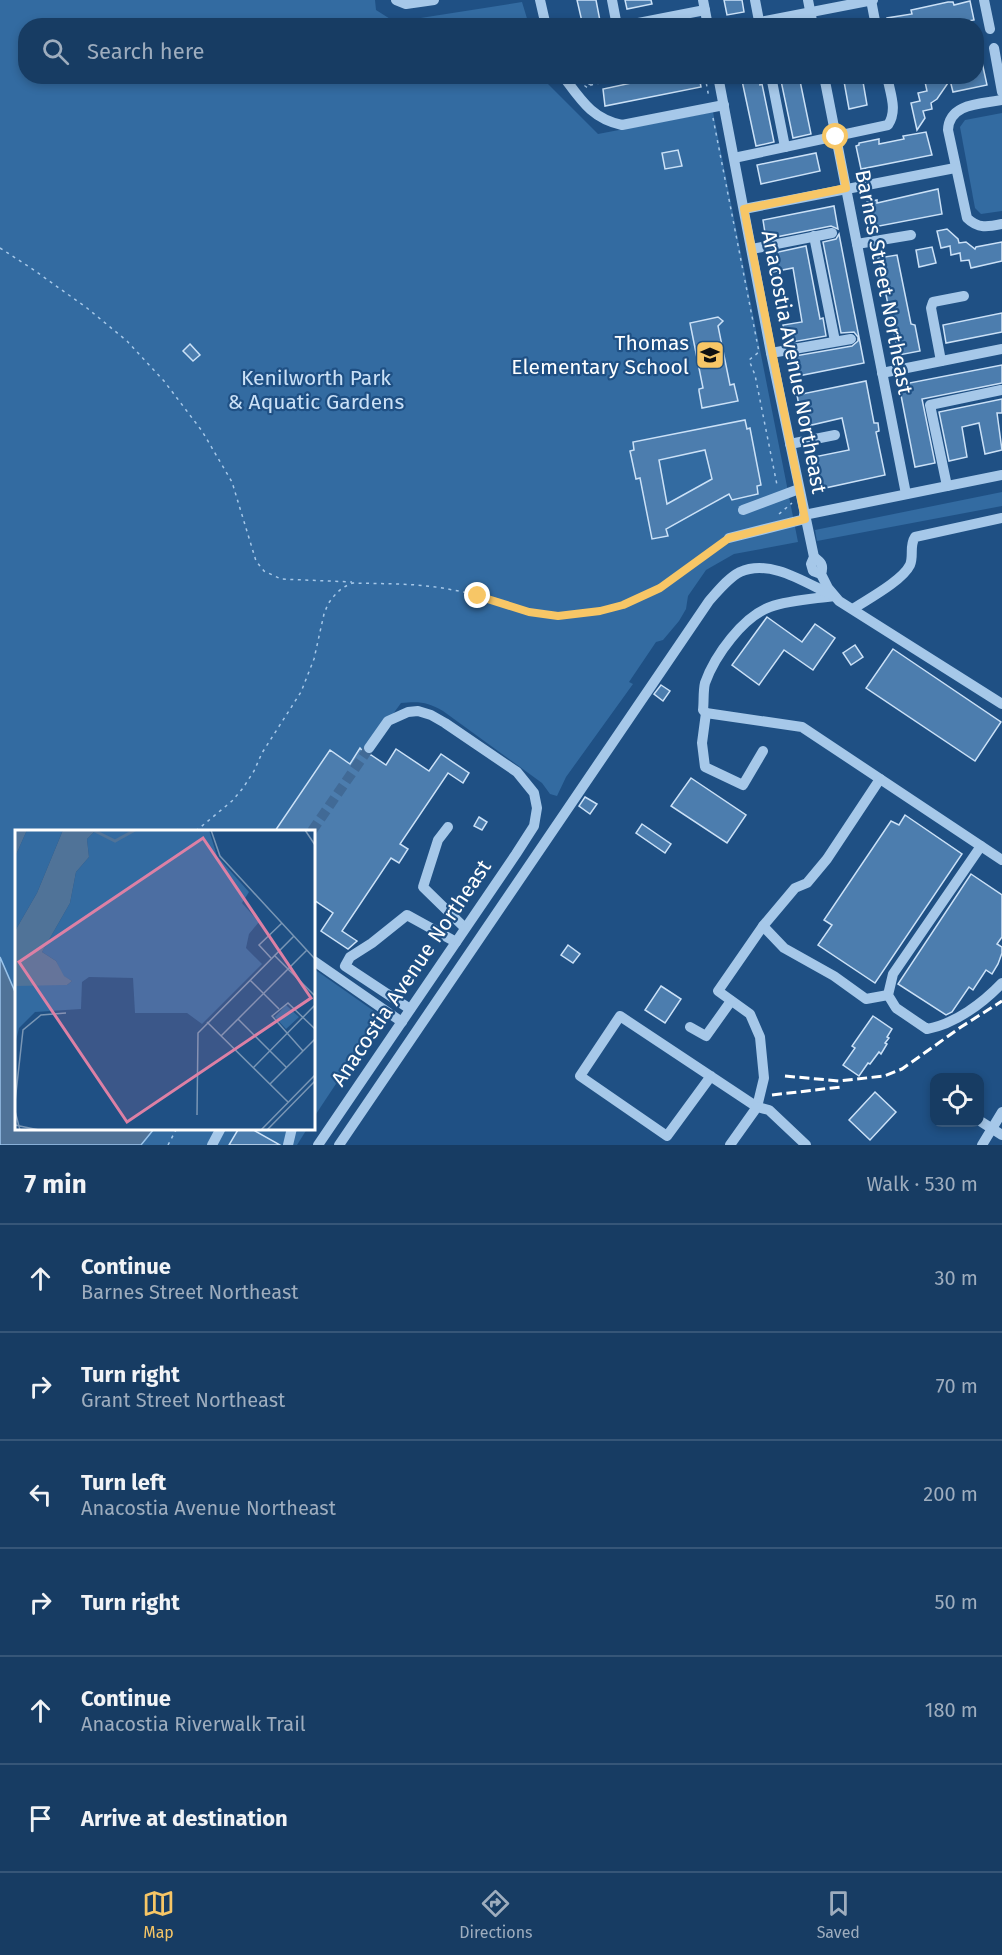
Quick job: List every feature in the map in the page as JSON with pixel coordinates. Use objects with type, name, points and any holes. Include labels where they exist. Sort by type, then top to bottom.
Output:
[{"type":"street","points":[[396,0],[406,4],[435,0]]},
{"type":"street","points":[[540,0],[544,18]]},
{"type":"street","points":[[612,0],[615,18]]},
{"type":"street","points":[[755,0],[759,18]]},
{"type":"street","points":[[808,0],[811,18]]},
{"type":"street","points":[[785,18],[872,0],[875,18]]},
{"type":"street","points":[[984,0],[990,29]]},
{"type":"street","points":[[654,18],[704,5]]},
{"type":"street","points":[[994,48],[1002,92]]},
{"type":"street","points":[[570,84],[595,115],[607,122],[622,126],[724,105]]},
{"type":"street","name":"Anacostia Avenue Northeast","points":[[720,84],[805,517],[814,557],[821,562],[823,568],[820,574],[834,596]]},
{"type":"street","points":[[773,84],[785,147]]},
{"type":"street","name":"Barnes Street Northeast","points":[[826,84],[906,494]]},
{"type":"street","points":[[734,158],[888,124],[893,117],[888,84]]},
{"type":"street","points":[[1002,100],[963,107],[953,114],[948,124],[967,218],[982,227],[1002,224]]},
{"type":"street","points":[[744,209],[956,168]]},
{"type":"street","points":[[752,249],[832,233]]},
{"type":"street","points":[[857,244],[911,235]]},
{"type":"street","points":[[814,236],[835,341]]},
{"type":"street","points":[[941,361],[931,308],[933,302],[964,296]]},
{"type":"street","points":[[771,353],[851,339]]},
{"type":"street","points":[[882,373],[1002,349]]},
{"type":"street","points":[[947,486],[930,405],[1002,391]]},
{"type":"street","points":[[790,444],[835,435]]},
{"type":"street","points":[[729,538],[805,517],[1002,475]]},
{"type":"street","points":[[743,510],[799,489]]},
{"type":"street","points":[[853,609],[897,579],[909,567],[912,541],[915,537],[1002,518]]},
{"type":"street","points":[[339,1145],[709,601],[725,583],[741,572],[760,567],[776,570],[834,596],[1002,704]]},
{"type":"street","points":[[764,751],[743,785],[705,767],[702,743],[706,713],[703,710],[705,684],[722,652],[746,621],[770,608],[795,601],[834,596]]},
{"type":"street","name":"Anacostia Avenue Northeast","points":[[318,1145],[516,854],[534,826],[537,808],[534,793],[517,772],[431,714],[418,711],[408,712],[388,721],[369,748]]},
{"type":"street","points":[[706,713],[802,727],[1002,860]]},
{"type":"street","points":[[730,1145],[757,1107],[764,1078],[760,1037],[750,1014],[718,991],[763,926],[795,888],[807,883],[827,859],[880,779]]},
{"type":"street","points":[[448,827],[438,840],[423,887],[465,928]]},
{"type":"street","points":[[981,846],[893,974],[888,994],[896,1008],[927,1029],[942,1026],[953,1020],[991,994],[1002,983]]},
{"type":"street","points":[[410,1010],[345,966],[350,957],[372,943],[406,915],[456,942]]},
{"type":"street","points":[[763,926],[784,948],[834,976],[866,999],[888,994]]},
{"type":"street","points":[[315,962],[402,1022]]},
{"type":"street","points":[[690,1027],[706,1036],[731,1001]]},
{"type":"street","points":[[711,1076],[667,1136],[580,1076],[620,1016],[711,1076],[757,1107],[769,1110],[806,1145]]},
{"type":"street","points":[[982,1145],[1002,1112]]},
{"type":"street","points":[[984,1123],[1002,1135]]},
{"type":"street","points":[[212,1145],[220,1130]]},
{"type":"street","points":[[288,1145],[292,1130]]},
{"type":"path","points":[[591,85],[596,84]]},
{"type":"path","points":[[706,84],[710,104]]},
{"type":"path","points":[[712,111],[759,352],[749,360],[755,375],[778,490]]},
{"type":"path","points":[[0,248],[87,308],[127,341],[164,381],[202,431],[232,482],[256,561],[264,571],[281,579],[426,585],[456,590],[529,612],[558,616],[580,614],[623,605],[660,588],[729,538]]},
{"type":"path","points":[[775,517],[793,503]]},
{"type":"path","points":[[197,830],[232,801],[249,779],[308,677],[328,604],[341,588],[353,583]]},
{"type":"path","points":[[168,1145],[176,1130]]},
{"type":"green space","name":"Kenilworth Park & Aquatic Gardens","points":[[0,0],[375,0],[376,10],[389,18],[18,18],[18,84],[548,84],[598,134],[713,112],[798,542],[734,554],[706,570],[688,596],[686,609],[679,621],[663,640],[656,642],[629,682],[633,684],[566,777],[557,796],[550,794],[542,783],[443,711],[418,702],[401,703],[309,830],[15,830],[15,992],[0,957]]},
{"type":"green space","name":"Kenilworth Park & Aquatic Gardens","points":[[522,2],[527,18],[420,18]]},
{"type":"green space","points":[[1002,113],[1002,211],[981,214],[975,208],[960,127],[965,120]]},
{"type":"green space","points":[[1002,492],[1002,506],[817,541],[815,530]]},
{"type":"green space","points":[[315,970],[381,1016],[315,1115]]},
{"type":"green space","points":[[153,1130],[306,1130],[297,1145],[141,1145]]},
{"type":"shaded area","points":[[0,957],[15,992],[15,1130],[153,1130],[141,1145],[0,1145]]},
{"type":"building","points":[[577,0],[596,0],[599,18],[581,18]]},
{"type":"building","points":[[625,0],[651,0],[652,4],[627,9]]},
{"type":"building","points":[[724,0],[742,0],[744,12],[727,15]]},
{"type":"building","points":[[970,1],[974,18],[887,18],[912,14],[911,10],[948,2],[953,2],[954,5]]},
{"type":"building","points":[[984,71],[987,85],[953,92],[951,84],[984,84]]},
{"type":"building","points":[[626,84],[700,84],[701,87],[605,106],[603,89]]},
{"type":"building","points":[[743,84],[762,84],[774,142],[756,146]]},
{"type":"building","points":[[782,84],[801,84],[811,134],[793,138]]},
{"type":"building","points":[[844,84],[863,84],[867,105],[849,109]]},
{"type":"building","points":[[925,84],[947,84],[937,99],[931,103],[932,109],[923,111],[925,118],[917,130],[911,103],[920,101],[918,93],[927,91]]},
{"type":"building","points":[[926,132],[932,155],[861,169],[856,146],[859,143],[879,139],[879,144],[904,139],[903,136]]},
{"type":"building","points":[[678,150],[682,166],[665,169],[662,153]]},
{"type":"building","points":[[816,153],[820,171],[761,184],[757,165]]},
{"type":"building","points":[[938,189],[942,214],[874,227],[872,225],[867,202],[877,200],[877,203]]},
{"type":"building","points":[[834,206],[838,229],[831,226],[766,239],[763,220]]},
{"type":"building","points":[[947,229],[958,239],[959,243],[966,242],[975,249],[1002,242],[1002,261],[971,268],[969,260],[961,261],[960,253],[951,255],[950,246],[941,248],[937,231]]},
{"type":"building","points":[[839,234],[864,363],[793,377],[789,357],[852,346],[858,341],[854,332],[841,333],[823,242],[836,239]]},
{"type":"building","points":[[806,246],[820,319],[823,318],[826,336],[787,343],[783,325],[802,322],[793,268],[772,272],[769,254]]},
{"type":"building","points":[[932,247],[936,263],[919,267],[916,250]]},
{"type":"building","points":[[897,255],[911,324],[915,325],[920,351],[899,355],[878,258]]},
{"type":"building","points":[[1002,313],[1002,332],[946,343],[943,325]]},
{"type":"building","name":"Thomas Elementary School","points":[[718,317],[723,321],[718,326],[730,385],[734,384],[738,401],[702,408],[699,389],[703,388],[690,323]]},
{"type":"building","points":[[190,344],[200,355],[193,361],[183,351]]},
{"type":"building","points":[[1002,365],[1002,383],[922,399],[935,463],[915,467],[899,385]]},
{"type":"building","points":[[866,381],[874,423],[878,423],[879,431],[876,432],[885,475],[816,490],[809,458],[849,450],[842,418],[803,427],[797,395]]},
{"type":"building","points":[[1002,399],[1002,413],[997,413],[1002,450],[985,454],[979,423],[962,427],[967,457],[949,461],[939,412]]},
{"type":"building","points":[[745,420],[747,429],[750,428],[761,485],[757,486],[758,494],[732,500],[729,494],[666,529],[668,536],[652,539],[640,478],[636,479],[630,451],[634,450],[633,442]],"holes":[[[705,450],[712,479],[667,504],[659,460]]]},
{"type":"building","points":[[767,617],[802,642],[815,624],[835,638],[813,670],[784,650],[759,685],[732,665]]},
{"type":"building","points":[[855,645],[863,657],[851,665],[843,653]]},
{"type":"building","points":[[893,649],[1001,722],[975,761],[866,688]]},
{"type":"building","points":[[661,685],[670,691],[663,701],[654,694]]},
{"type":"building","points":[[360,748],[365,754],[371,755],[386,765],[396,749],[429,771],[441,754],[469,773],[463,783],[448,773],[400,844],[408,849],[399,863],[391,858],[342,931],[357,941],[348,949],[321,931],[333,913],[315,901],[315,830],[276,830],[330,750],[350,764]]},
{"type":"building","points":[[691,778],[746,815],[727,843],[671,806]]},
{"type":"building","points":[[585,797],[597,804],[590,814],[579,806]]},
{"type":"building","points":[[905,815],[962,854],[875,983],[818,945],[832,925],[824,920],[891,821],[899,825]]},
{"type":"building","points":[[479,817],[487,822],[482,830],[474,826]]},
{"type":"building","points":[[642,824],[671,844],[665,853],[636,833]]},
{"type":"building","points":[[971,874],[1002,895],[1002,937],[997,944],[1002,947],[1002,953],[992,974],[986,970],[973,990],[969,987],[952,1012],[946,1015],[898,984]]},
{"type":"building","points":[[568,945],[580,954],[573,963],[561,955]]},
{"type":"building","points":[[661,986],[681,999],[665,1023],[645,1010]]},
{"type":"building","points":[[873,1016],[892,1029],[881,1054],[879,1052],[870,1064],[868,1063],[859,1076],[843,1065],[855,1048],[852,1046]]},
{"type":"building","points":[[875,1092],[896,1112],[870,1140],[849,1120]]},
{"type":"building","points":[[238,1130],[254,1130],[280,1145],[229,1145]]},
{"type":"tunnel","points":[[313,830],[369,748]]},
{"type":"railway","points":[[785,1076],[839,1081],[884,1076],[902,1069],[1002,1001]]},
{"type":"railway","points":[[772,1095],[841,1087]]},
{"type":"place","name":"Thomas Elementary School","points":[[710,355]]},
{"type":"route","points":[[478,596],[529,612],[558,616],[600,611],[623,605],[660,588],[729,538],[805,519],[744,209],[846,188],[836,137]]}]
